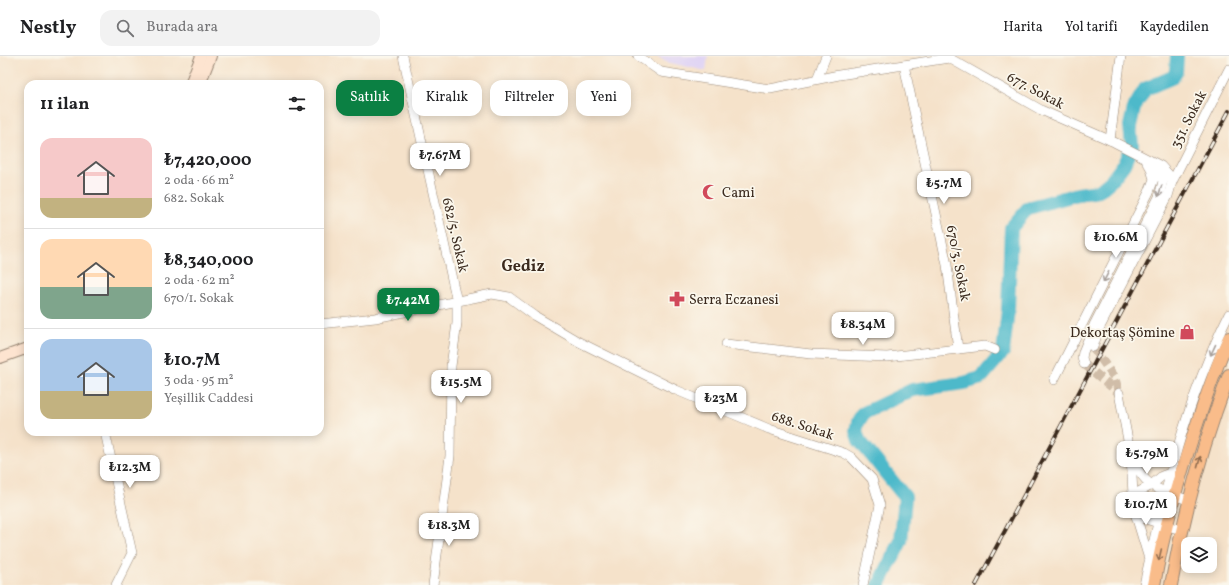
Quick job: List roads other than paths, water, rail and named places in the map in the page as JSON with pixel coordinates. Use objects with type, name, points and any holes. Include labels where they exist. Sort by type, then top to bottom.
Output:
[{"type":"highway","points":[[1154,585],[1162,525],[1170,493],[1221,355],[1229,338]]},
{"type":"highway","points":[[1171,585],[1188,500],[1213,416],[1229,375]]},
{"type":"main road","points":[[192,80],[201,56]]},
{"type":"main road","points":[[202,80],[211,56]]},
{"type":"main road","points":[[0,358],[24,349]]},
{"type":"street","name":"682/5. Sokak","points":[[403,56],[457,302],[457,323],[451,366],[450,456],[433,585]]},
{"type":"street","name":"677. Sokak","points":[[638,56],[661,72],[770,89],[817,79],[949,57],[1041,110],[1110,140],[1133,152]]},
{"type":"street","points":[[817,79],[826,56]]},
{"type":"street","points":[[1110,140],[1120,56]]},
{"type":"street","name":"670/3. Sokak","points":[[904,65],[947,265],[958,349]]},
{"type":"street","name":"351. Sokak","points":[[1093,347],[1099,329],[1168,196],[1172,182],[1229,69]]},
{"type":"street","points":[[1133,152],[1161,166],[1169,175],[1172,182]]},
{"type":"street","points":[[1084,364],[1082,352],[1158,197],[1163,181],[1159,173],[1133,152]]},
{"type":"street","points":[[1054,380],[1154,179],[1150,166]]},
{"type":"street","name":"688. Sokak","points":[[457,302],[492,294],[509,297],[535,316],[579,342],[676,390],[768,429],[851,457],[872,479],[880,504],[863,585]]},
{"type":"street","points":[[324,324],[375,318],[457,302]]},
{"type":"street","points":[[1170,493],[1170,473],[1199,383],[1229,314]]},
{"type":"street","points":[[726,344],[811,354],[887,357],[985,346],[995,350]]},
{"type":"street","points":[[1119,393],[1131,456],[1133,495],[1131,504],[1150,560]]},
{"type":"street","points":[[106,436],[132,552],[116,585]]},
{"type":"street","points":[[1131,456],[1139,473],[1150,486],[1188,500]]},
{"type":"street","points":[[1133,495],[1150,486],[1162,476],[1170,473]]},
{"type":"street","points":[[1136,516],[1181,530]]},
{"type":"street","points":[[1144,585],[1150,560],[1162,525]]},
{"type":"waterway","points":[[879,585],[901,541],[905,497],[859,440],[856,431],[858,422],[864,413],[912,390],[964,383],[981,378],[1003,352],[1008,310],[1011,228],[1028,208],[1078,194],[1099,191],[1112,180],[1124,164],[1132,145],[1130,126],[1134,108],[1145,89],[1173,77],[1176,72],[1177,56]]},
{"type":"tunnel","points":[[1093,347],[1115,379],[1119,393]]},
{"type":"tunnel","points":[[1084,364],[1119,393]]},
{"type":"railway","points":[[976,585],[1229,111]]},
{"type":"place","name":"Cami","points":[[710,192]]},
{"type":"place","name":"Serra Eczanesi","points":[[677,299]]},
{"type":"place","name":"Dekortaş Şömine","points":[[1187,332]]},
{"type":"district","name":"Gediz","points":[[523,265]]}]
